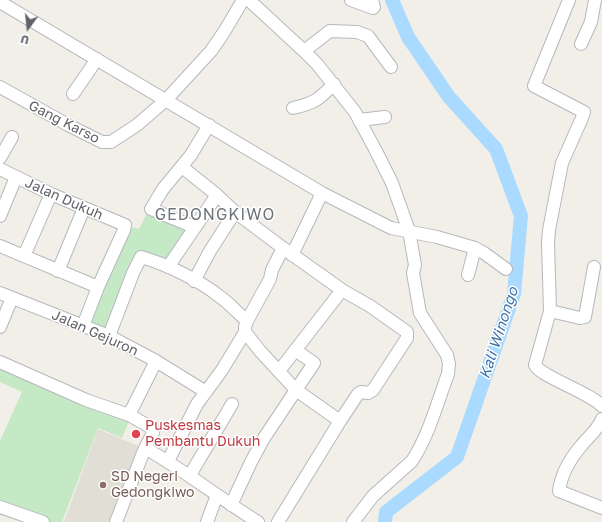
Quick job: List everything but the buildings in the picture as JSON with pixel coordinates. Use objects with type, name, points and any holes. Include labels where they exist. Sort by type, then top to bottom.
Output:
[{"type":"street","points":[[166,100],[214,46],[243,0]]},
{"type":"street","points":[[248,0],[304,51],[334,84],[359,120],[392,182],[415,265],[413,273],[420,313],[447,355],[449,364],[448,374],[423,441],[412,461],[373,496],[353,522]]},
{"type":"street","points":[[351,0],[373,8],[372,0]]},
{"type":"street","points":[[569,0],[534,86],[584,112],[562,163],[549,230],[550,311],[535,363],[536,366],[542,371],[577,390],[602,406]]},
{"type":"street","points":[[581,44],[591,22],[595,0]]},
{"type":"street","points":[[0,2],[322,193],[391,228],[437,237],[475,248],[506,269]]},
{"type":"street","points":[[304,51],[330,31],[357,32],[368,36],[392,67]]},
{"type":"street","points":[[73,94],[96,59]]},
{"type":"street","points":[[293,108],[310,104],[334,84]]},
{"type":"street","name":"Gang Karso","points":[[0,87],[68,125],[107,143],[111,142],[137,125],[166,100]]},
{"type":"street","points":[[359,120],[385,117]]},
{"type":"street","points":[[194,228],[151,209],[163,189],[191,156],[209,125]]},
{"type":"street","points":[[0,158],[12,137]]},
{"type":"street","points":[[182,167],[217,194],[235,212],[342,290],[370,306],[406,330],[408,336],[373,390],[368,393],[361,392],[358,394],[340,420],[278,522]]},
{"type":"street","name":"Jalan Dukuh","points":[[0,169],[51,194],[124,225],[124,230],[98,287]]},
{"type":"street","points":[[0,216],[16,177]]},
{"type":"street","points":[[168,461],[197,404],[246,327],[270,279],[272,270],[288,251],[322,193]]},
{"type":"street","points":[[24,256],[51,194]]},
{"type":"street","points":[[168,267],[217,194]]},
{"type":"street","points":[[58,271],[84,208]]},
{"type":"street","points":[[194,281],[210,251],[235,212]]},
{"type":"street","points":[[0,246],[98,287],[83,326]]},
{"type":"street","points":[[468,276],[475,248]]},
{"type":"street","points":[[109,336],[118,310],[140,258],[142,257],[168,267],[220,296],[246,327],[260,351],[296,390],[340,420]]},
{"type":"street","points":[[550,311],[580,318],[585,317],[594,267]]},
{"type":"street","points":[[279,371],[342,290]]},
{"type":"street","name":"Jalan Gejuron","points":[[0,293],[109,336],[156,361],[206,392]]},
{"type":"street","points":[[0,327],[12,298]]},
{"type":"street","points":[[231,505],[264,438],[314,363],[295,350]]},
{"type":"street","points":[[128,415],[156,361]]},
{"type":"street","points":[[0,362],[80,397],[128,415],[152,428],[152,433],[116,522]]},
{"type":"street","points":[[190,475],[232,404]]},
{"type":"street","points":[[602,419],[597,428],[581,446],[563,476],[559,491],[602,508]]},
{"type":"street","points":[[145,448],[190,475],[231,505],[258,522]]},
{"type":"street","points":[[207,522],[217,495]]},
{"type":"street","points":[[0,507],[43,522]]},
{"type":"shaded area","name":"SD Negeri Gedongkiwo","points":[[98,429],[143,448],[114,522],[64,522]]},
{"type":"green space","points":[[149,209],[188,227],[163,266],[142,257],[106,331],[85,323],[128,226],[139,229]]},
{"type":"green space","points":[[0,364],[130,419],[122,438],[98,428],[62,522],[51,522],[0,503],[0,441],[22,392],[0,382]]},
{"type":"waterway","name":"Kali Winongo","points":[[385,522],[386,512],[457,457],[514,294],[521,216],[496,149],[449,97],[408,37],[392,0]]},
{"type":"place","name":"Puskesmas Pembantu Dukuh","points":[[136,434]]},
{"type":"place","name":"SD Negeri Gedongkiwo","points":[[103,485]]},
{"type":"district","name":"GEDONGKIWO","points":[[215,215]]}]
